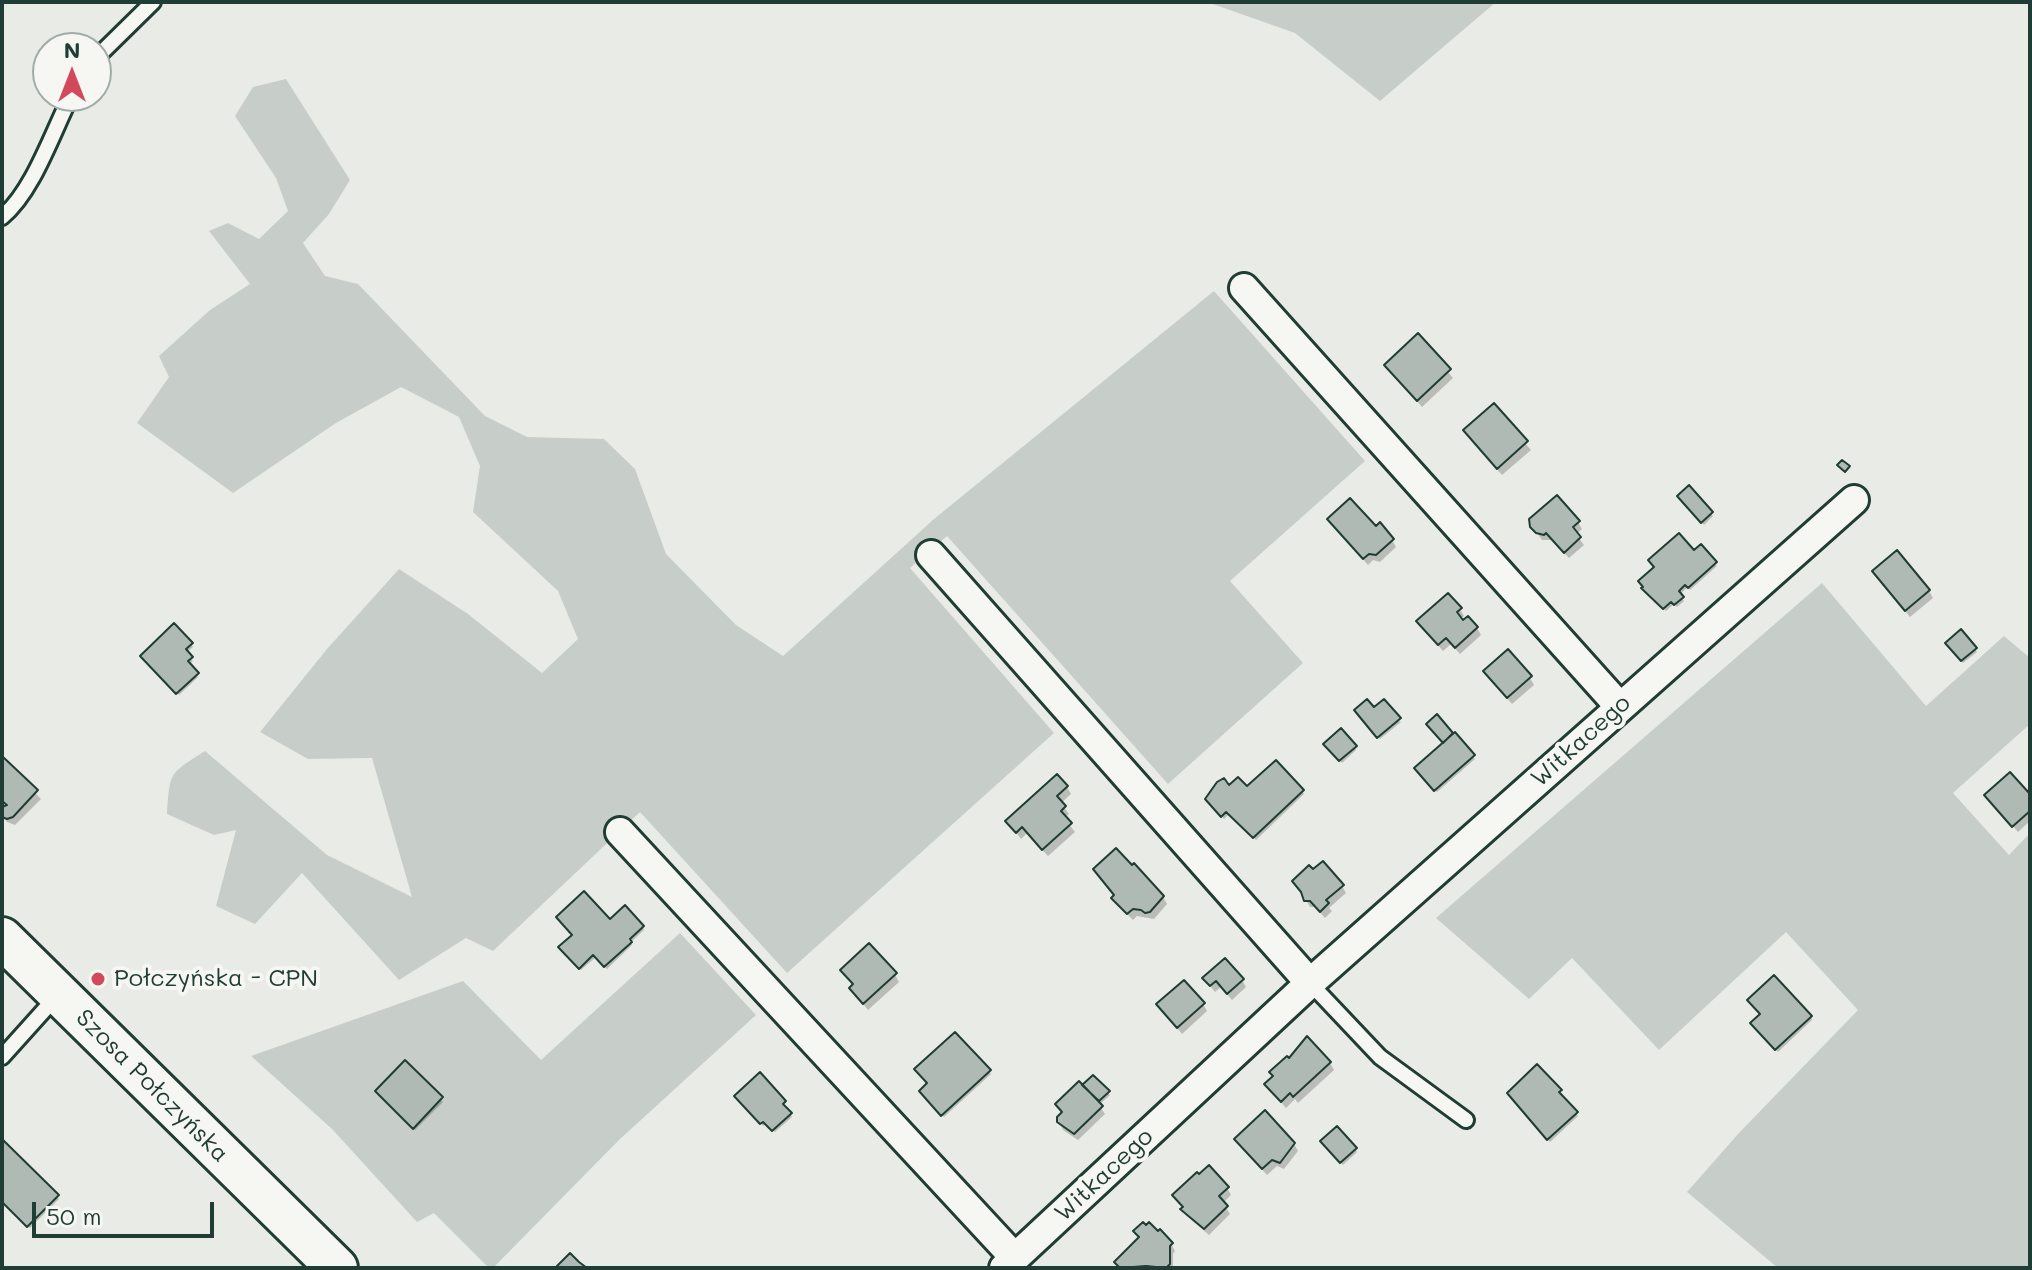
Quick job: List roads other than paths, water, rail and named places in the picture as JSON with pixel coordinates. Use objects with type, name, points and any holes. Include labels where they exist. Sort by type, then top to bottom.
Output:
[{"type":"main road","name":"Szosa Połczyńska","points":[[2,938],[337,1268]]},
{"type":"street","points":[[1244,288],[1620,707]]},
{"type":"street","name":"Witkacego","points":[[1009,1263],[1310,983],[1854,500]]},
{"type":"street","points":[[931,555],[1310,983]]},
{"type":"street","points":[[620,832],[1009,1263]]},
{"type":"lane","points":[[112,42],[153,2]]},
{"type":"lane","points":[[2,217],[9,212],[32,177],[63,112]]},
{"type":"lane","points":[[1310,983],[1380,1057],[1466,1120]]},
{"type":"lane","points":[[2,1057],[59,994]]},
{"type":"place","name":"Połczyńska - CPN","points":[[98,979]]}]
